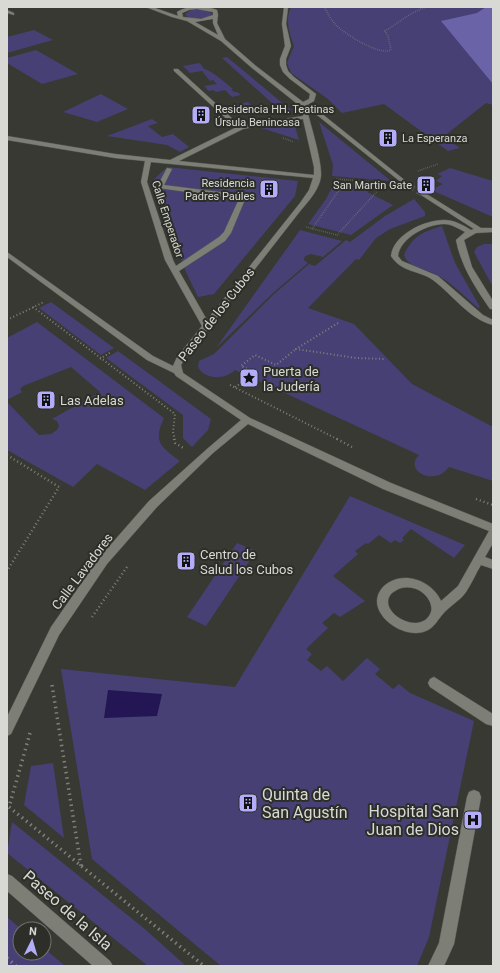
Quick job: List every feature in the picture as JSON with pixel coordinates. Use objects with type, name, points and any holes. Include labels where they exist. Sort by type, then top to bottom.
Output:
[{"type":"street","points":[[150,7],[174,10],[185,10],[198,7],[215,11]]},
{"type":"street","points":[[150,7],[189,20],[223,40],[254,67],[303,105],[319,114],[409,186]]},
{"type":"street","points":[[286,7],[284,24],[288,51],[283,59],[283,65],[286,72],[292,78],[313,94],[314,97],[312,100],[303,105]]},
{"type":"street","points":[[182,17],[180,13],[185,10]]},
{"type":"street","points":[[189,20],[204,20],[212,18],[215,11]]},
{"type":"street","points":[[215,11],[215,23],[223,40]]},
{"type":"street","points":[[176,70],[233,122]]},
{"type":"street","points":[[303,105],[318,167],[318,177]]},
{"type":"street","name":"Calle Emperador","points":[[170,165],[242,127],[306,117]]},
{"type":"street","name":"Calle Emperador","points":[[7,138],[115,156],[149,159],[170,165],[318,177]]},
{"type":"street","name":"Calle Emperador","points":[[149,159],[144,182],[168,260],[206,326]]},
{"type":"street","points":[[170,165],[160,187],[243,197],[222,239],[174,271]]},
{"type":"street","name":"Paseo de los Cubos","points":[[318,177],[314,189],[299,209],[180,359],[177,366],[177,371],[179,374],[247,420],[387,486],[493,528]]},
{"type":"street","points":[[423,194],[480,230]]},
{"type":"street","points":[[470,232],[448,222],[431,224],[409,234],[394,251],[394,259],[399,263],[435,278],[480,317],[493,323]]},
{"type":"street","points":[[493,230],[470,232],[463,235],[460,240],[460,245],[474,277],[493,307]]},
{"type":"street","points":[[7,254],[150,358],[177,371]]},
{"type":"street","name":"Calle Lavadores","points":[[7,730],[55,631],[103,561],[153,504],[210,451],[247,420]]},
{"type":"street","points":[[436,613],[437,606],[435,599],[424,587],[416,584],[399,583],[386,591],[383,598],[382,606],[385,613],[391,620],[408,628],[426,625],[433,620],[436,613],[462,589],[493,532]]},
{"type":"street","points":[[478,559],[493,565]]},
{"type":"street","points":[[434,683],[490,720],[493,720]]},
{"type":"street","points":[[436,966],[446,944],[474,797]]},
{"type":"street","name":"Paseo de la Isla","points":[[7,881],[105,966]]},
{"type":"path","points":[[324,7],[335,24],[344,32],[376,50],[387,52],[391,50],[388,36],[384,34],[385,31],[402,21],[406,16],[414,11],[427,7]]},
{"type":"path","points":[[335,179],[378,182]]},
{"type":"path","points":[[346,180],[312,229],[337,236],[386,183]]},
{"type":"path","points":[[7,320],[33,307],[175,414],[172,432],[176,443],[187,450]]},
{"type":"path","points":[[235,387],[256,373],[240,366],[254,356],[276,365],[296,349],[338,323]]},
{"type":"path","points":[[296,349],[356,358],[385,359]]},
{"type":"path","points":[[225,382],[337,439]]},
{"type":"path","points":[[7,456],[59,487],[7,571]]},
{"type":"path","points":[[89,620],[130,562]]},
{"type":"path","points":[[50,677],[81,866]]},
{"type":"path","points":[[31,730],[9,807],[204,966]]},
{"type":"path","points":[[7,794],[11,798]]},
{"type":"path","points":[[7,958],[16,966]]},
{"type":"shaded area","points":[[291,7],[493,7],[493,105],[486,103],[443,137],[460,148],[448,151],[384,104],[342,113],[328,99],[291,73],[287,63],[294,46],[289,31],[288,22]]},
{"type":"shaded area","points":[[486,7],[493,7],[493,84],[441,21],[477,13]]},
{"type":"shaded area","points":[[197,9],[209,11],[212,14],[203,19],[191,18],[185,15],[189,11]]},
{"type":"shaded area","points":[[34,30],[53,40],[7,53],[7,37]]},
{"type":"shaded area","points":[[36,50],[78,74],[42,84],[7,63],[7,58]]},
{"type":"shaded area","points":[[227,57],[292,111],[283,113],[222,58]]},
{"type":"shaded area","points":[[200,63],[204,69],[223,80],[233,89],[231,89],[234,92],[241,95],[232,97],[225,90],[216,92],[213,90],[209,91],[204,86],[217,84],[213,80],[210,81],[202,71],[190,73],[183,66]]},
{"type":"shaded area","points":[[101,94],[128,109],[97,122],[63,112]]},
{"type":"shaded area","points":[[248,102],[255,109],[234,114],[226,107]]},
{"type":"shaded area","points":[[152,119],[158,123],[148,126],[162,137],[173,134],[189,147],[180,152],[167,145],[107,136]]},
{"type":"shaded area","points":[[319,122],[391,181],[332,176],[333,165]]},
{"type":"shaded area","points":[[292,123],[294,123],[299,140],[258,127]]},
{"type":"shaded area","points":[[167,167],[298,181],[295,196],[214,294],[198,297],[186,272],[151,182]]},
{"type":"shaded area","points":[[450,168],[493,181],[493,217],[431,190],[443,184],[436,181],[442,176],[437,174]]},
{"type":"shaded area","points":[[335,182],[376,185],[367,192],[393,205],[351,235],[308,224],[326,199]]},
{"type":"shaded area","points":[[414,199],[425,212],[425,216],[390,229],[376,238],[359,260],[356,259],[308,308],[354,324],[412,384],[493,427],[493,481],[449,467],[443,473],[436,476],[423,474],[418,471],[415,466],[415,461],[419,455],[235,370],[226,376],[215,377],[205,374],[198,367],[199,361],[214,354],[274,294],[309,264],[315,266],[346,240],[350,242],[385,216]]},
{"type":"shaded area","points":[[442,226],[455,263],[480,307],[478,308],[445,280],[408,262],[404,255],[415,239],[429,230]]},
{"type":"shaded area","points":[[300,230],[342,241],[323,257],[311,254],[305,256],[304,260],[308,263],[273,293],[216,348]]},
{"type":"shaded area","points":[[484,244],[493,244],[493,287],[474,252],[477,247]]},
{"type":"shaded area","points":[[51,302],[114,348],[101,355],[39,308]]},
{"type":"shaded area","points":[[37,322],[164,418],[159,433],[160,443],[180,461],[145,490],[97,464],[73,487],[7,450],[7,402],[39,435],[51,434],[57,430],[59,426],[57,421],[52,419],[100,392],[71,367],[23,386],[20,389],[22,392],[7,400],[7,338]]},
{"type":"shaded area","points":[[118,351],[211,419],[208,430],[192,447],[183,438],[183,415],[106,358]]},
{"type":"shaded area","points":[[350,496],[465,545],[454,558],[411,529],[402,538],[404,540],[400,543],[395,540],[391,543],[379,535],[368,544],[366,543],[355,551],[358,554],[333,576],[365,601],[340,617],[334,613],[322,623],[328,628],[306,649],[312,654],[307,660],[321,671],[327,666],[343,681],[367,658],[380,669],[375,674],[393,689],[399,684],[410,693],[474,721],[429,937],[417,966],[221,966],[92,859],[61,669],[235,687]]},
{"type":"shaded area","points":[[237,543],[256,551],[206,626],[187,617]]},
{"type":"shaded area","points":[[108,690],[162,694],[157,716],[104,718]]},
{"type":"shaded area","points":[[53,763],[64,838],[24,805],[31,766]]},
{"type":"shaded area","points":[[12,822],[146,930],[186,966],[148,966],[7,853]]},
{"type":"shaded area","points":[[7,917],[12,921],[12,961],[52,961],[52,955],[65,966],[7,966]]},
{"type":"tunnel","points":[[409,186],[423,194]]},
{"type":"place","name":"Residencia HH. Teatinas Úrsula Benincasa","points":[[201,115]]},
{"type":"place","name":"La Esperanza","points":[[388,138]]},
{"type":"place","name":"San Martin Gate","points":[[426,185]]},
{"type":"place","name":"Residencia Padres Paúles","points":[[269,189]]},
{"type":"place","name":"Puerta de la Judería","points":[[249,378]]},
{"type":"place","name":"Las Adelas","points":[[46,400]]},
{"type":"place","name":"Centro de Salud los Cubos","points":[[186,561]]},
{"type":"place","name":"Quinta de San Agustín","points":[[248,803]]},
{"type":"place","name":"Hospital San Juan de Dios","points":[[473,820]]}]
